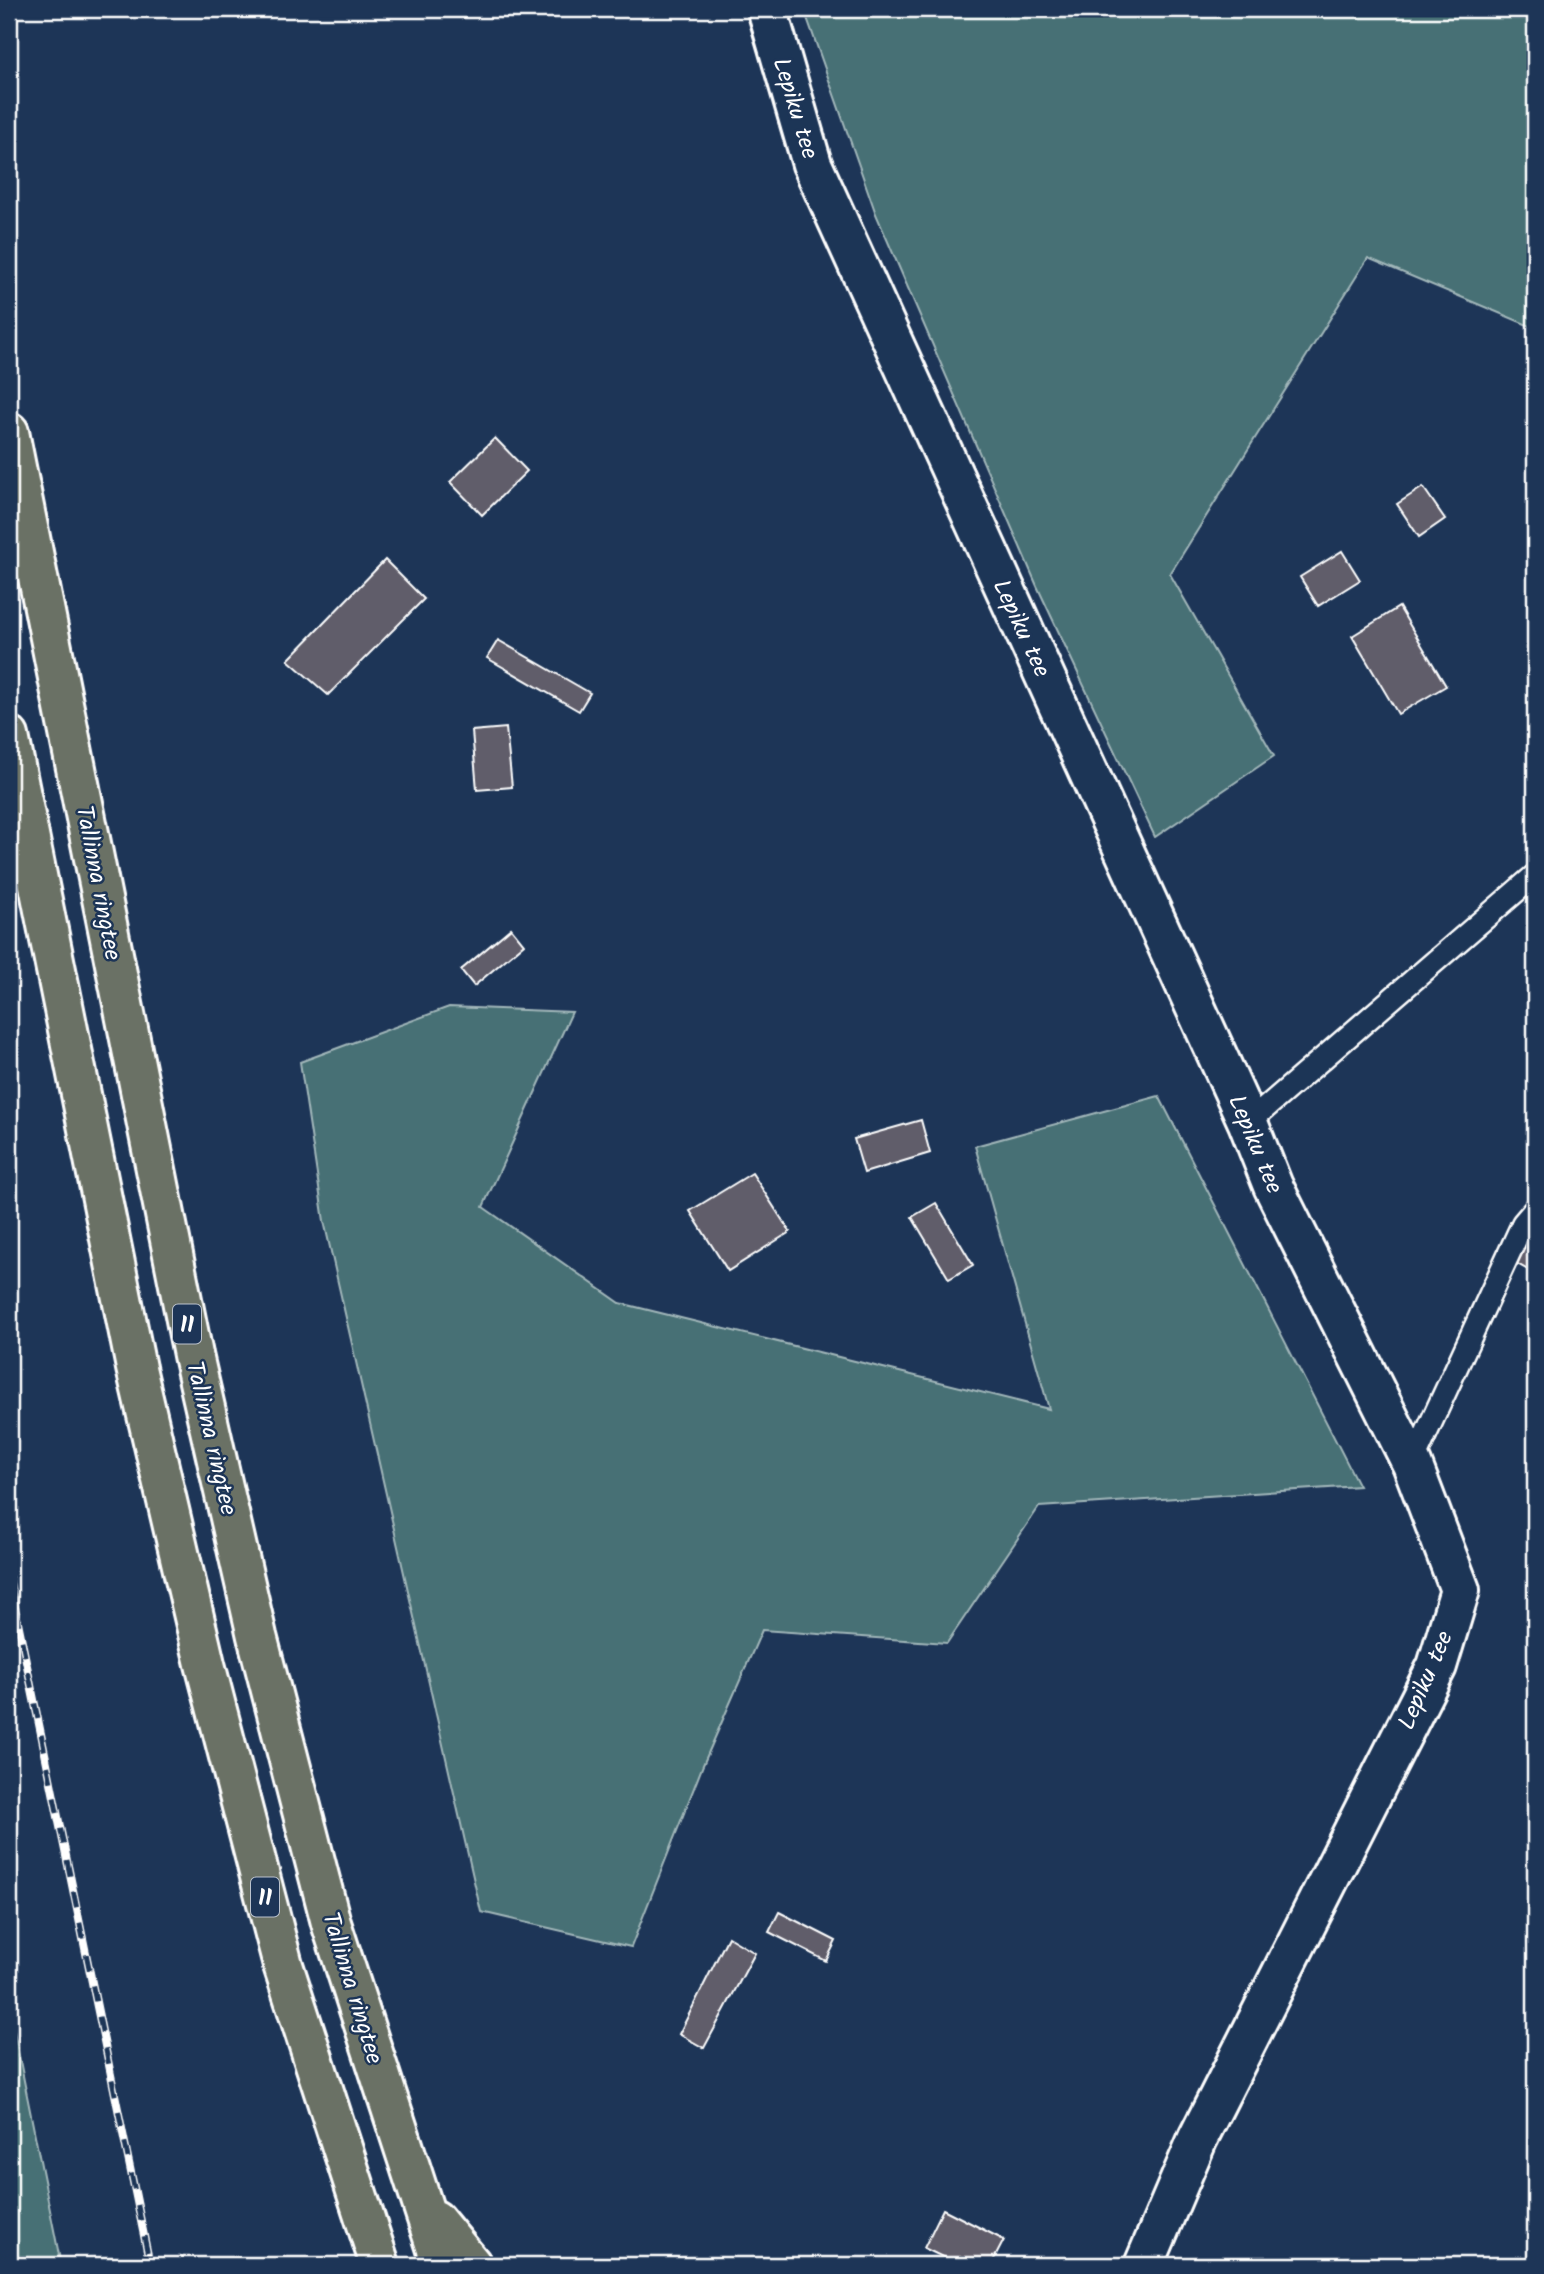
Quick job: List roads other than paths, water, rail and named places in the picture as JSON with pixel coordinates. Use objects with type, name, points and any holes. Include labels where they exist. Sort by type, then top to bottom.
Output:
[{"type":"highway","name":"Tallinna ringtee","points":[[9,432],[193,1355],[254,1623],[331,1923],[442,2265]]},
{"type":"highway","name":"11","points":[[9,736],[136,1368],[205,1664],[283,1965],[380,2265]]},
{"type":"highway","points":[[421,2202],[472,2265]]},
{"type":"street","name":"Lepiku tee","points":[[767,9],[812,164],[1248,1123],[1273,1186],[1412,1464],[1460,1590],[1437,1666],[1198,2137],[1144,2265]]},
{"type":"lane","points":[[1248,1123],[1535,875]]},
{"type":"lane","points":[[1412,1464],[1522,1223],[1535,1209]]},
{"type":"railway","points":[[9,1578],[150,2265]]}]
